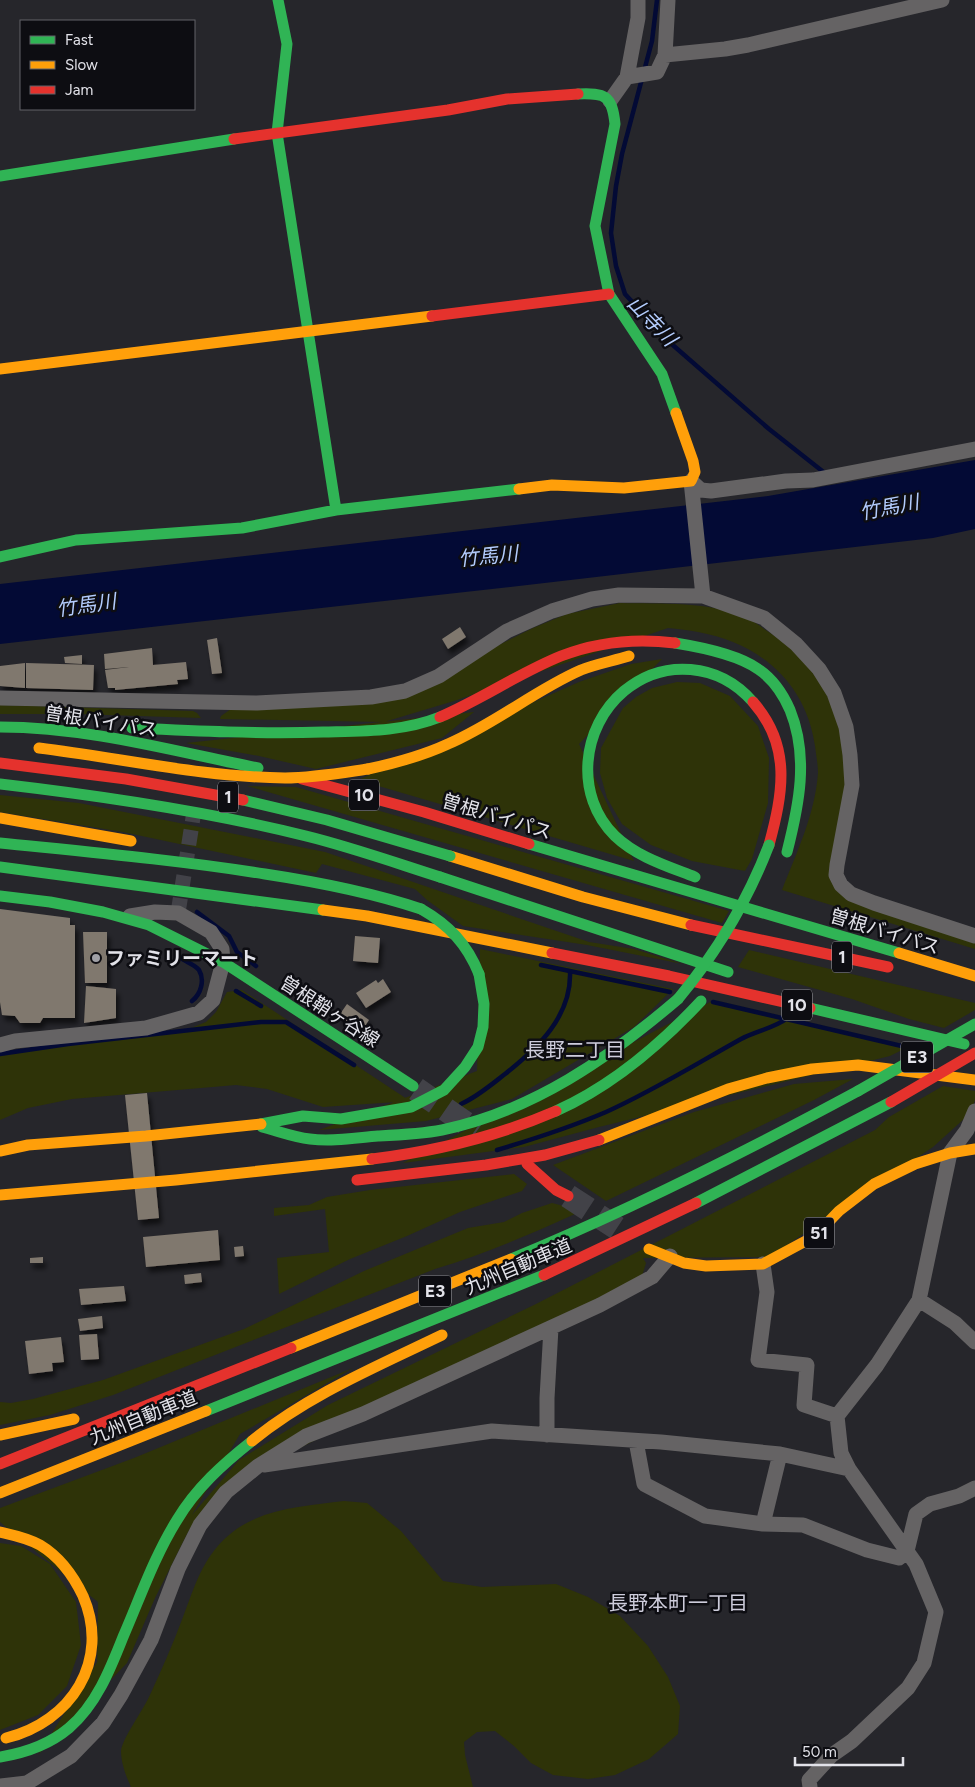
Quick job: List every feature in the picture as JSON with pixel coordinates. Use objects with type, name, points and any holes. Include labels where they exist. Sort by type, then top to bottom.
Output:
[{"type":"main road","points":[[278,0],[287,44],[277,133],[336,510]]},
{"type":"main road","points":[[0,176],[178,146],[448,110],[507,99],[598,94],[605,96],[610,101],[614,112],[615,124],[594,226],[609,294],[662,374],[693,461],[694,472],[691,482],[624,488],[552,485],[336,510],[242,528],[76,540],[0,556]]},
{"type":"main road","points":[[0,369],[609,294]]},
{"type":"main road","points":[[23,727],[72,725],[283,734],[398,730],[440,718],[533,670],[578,650],[620,641],[661,640],[686,643],[735,658],[756,667],[770,678],[791,710],[800,752],[801,776],[798,801],[785,856]]},
{"type":"main road","points":[[31,748],[88,754],[235,775],[285,778],[313,777],[368,769],[411,759],[448,744],[497,719],[538,693],[582,670],[617,659],[645,653],[706,650]]},
{"type":"main road","points":[[253,1125],[308,1139],[339,1140],[414,1134],[448,1128],[500,1114],[566,1083],[611,1054],[648,1026],[678,999],[703,970],[720,946],[760,872],[769,845],[780,799],[782,777],[780,754],[772,731],[753,700],[730,680],[699,669],[671,670],[646,677],[621,692],[607,708],[594,732],[586,760],[588,786],[597,813],[614,836],[638,854],[705,882]]},
{"type":"main road","name":"曽根バイパス","points":[[0,727],[23,727],[105,737],[247,765],[339,788],[975,975]]},
{"type":"main road","name":"1","points":[[0,763],[125,779],[251,802],[379,834],[583,897],[708,930],[902,970]]},
{"type":"main road","name":"1","points":[[0,784],[184,810],[308,837],[736,974]]},
{"type":"main road","points":[[0,818],[82,831],[142,844]]},
{"type":"main road","points":[[0,843],[246,870],[359,890],[398,900],[421,908],[440,918],[454,932],[474,958],[484,1004],[483,1027],[478,1047],[465,1067],[444,1090],[411,1107],[341,1119],[303,1116],[253,1125],[28,1145],[0,1151]]},
{"type":"main road","points":[[158,848],[246,870]]},
{"type":"main road","name":"10","points":[[0,868],[367,916],[669,976],[975,1047]]},
{"type":"main road","points":[[722,889],[851,927],[975,975]]},
{"type":"main road","name":"曽根鞘ヶ谷線","points":[[0,896],[50,902],[103,912],[148,925],[223,962],[413,1086]]},
{"type":"main road","points":[[742,943],[763,904]]},
{"type":"main road","points":[[0,1195],[196,1179],[392,1156],[461,1144],[510,1130],[576,1102],[617,1078],[688,1017],[733,959]]},
{"type":"main road","points":[[957,982],[975,986]]},
{"type":"main road","points":[[793,992],[924,1034]]},
{"type":"main road","name":"九州自動車道","points":[[0,1464],[432,1292],[557,1240],[768,1140],[975,1024]]},
{"type":"main road","name":"九州自動車道","points":[[0,1493],[439,1318],[556,1269],[679,1212],[782,1160],[891,1102],[975,1053]]},
{"type":"main road","points":[[353,1180],[486,1165],[545,1155],[599,1140],[728,1090],[767,1078],[812,1069],[858,1065],[975,1080]]},
{"type":"main road","points":[[0,1162],[28,1145]]},
{"type":"main road","name":"51","points":[[649,1249],[684,1263],[706,1266],[763,1264],[815,1236],[839,1211],[874,1184],[915,1164],[950,1152],[975,1149]]},
{"type":"main road","points":[[527,1164],[556,1190],[568,1196]]},
{"type":"main road","points":[[196,1179],[291,1180]]},
{"type":"main road","points":[[48,1202],[114,1186]]},
{"type":"main road","points":[[515,1300],[679,1212]]},
{"type":"main road","points":[[0,1757],[13,1756],[53,1740],[70,1727],[84,1712],[109,1672],[144,1588],[165,1542],[179,1517],[201,1487],[224,1463],[250,1441],[311,1402],[454,1329]]},
{"type":"main road","points":[[102,1411],[196,1385]]},
{"type":"main road","points":[[0,1435],[84,1417]]},
{"type":"main road","points":[[0,1532],[18,1536],[40,1545],[60,1560],[76,1580],[86,1604],[91,1630],[91,1653],[85,1675],[73,1695],[57,1713],[36,1727],[15,1736],[0,1739]]},
{"type":"street","points":[[610,101],[627,77],[638,18],[638,0]]},
{"type":"street","points":[[627,77],[656,72],[665,55],[668,0]]},
{"type":"street","points":[[665,55],[748,45],[942,0]]},
{"type":"street","points":[[691,482],[701,490],[711,491],[786,481],[813,480],[975,449]]},
{"type":"street","points":[[691,482],[703,596]]},
{"type":"street","points":[[0,698],[136,700],[210,710],[371,697],[405,690],[439,676],[507,631],[552,611],[584,601],[619,595],[703,596],[764,618],[796,644],[819,669],[834,693],[846,727],[852,785],[837,865],[836,875],[841,885],[850,894],[975,936]]},
{"type":"street","points":[[0,1045],[146,1028],[199,1013],[213,1000],[223,962],[222,949],[212,932],[178,913],[155,912],[121,917]]},
{"type":"street","points":[[810,1787],[809,1780],[832,1756],[852,1741],[908,1688],[924,1663],[936,1612],[916,1564],[849,1469],[841,1453],[837,1416],[877,1365],[919,1300],[950,1152],[967,1130],[975,1111]]},
{"type":"street","points":[[0,1786],[27,1782],[71,1756],[103,1722],[121,1696],[151,1640],[178,1569],[200,1525],[226,1492],[258,1466],[306,1436],[363,1414],[600,1305],[652,1277],[670,1256]]},
{"type":"street","points":[[763,1264],[767,1292],[758,1360],[807,1366],[804,1405],[837,1416]]},
{"type":"street","points":[[919,1300],[955,1323],[975,1342]]},
{"type":"street","points":[[547,1435],[551,1328]]},
{"type":"street","points":[[258,1466],[492,1431],[780,1454],[849,1469]]},
{"type":"street","points":[[636,1441],[644,1484],[705,1516],[763,1524],[803,1525],[867,1550],[899,1558],[907,1551],[916,1514],[930,1504],[959,1496],[975,1488]]},
{"type":"street","points":[[763,1524],[780,1454]]},
{"type":"green space","points":[[620,603],[685,604],[733,613],[756,623],[784,643],[801,659],[816,677],[828,697],[837,718],[843,741],[846,764],[845,789],[829,871],[832,883],[975,940],[975,949],[782,890],[809,818],[816,788],[818,766],[810,723],[802,703],[790,685],[776,670],[760,656],[720,637],[695,631],[668,628],[454,701],[384,722],[220,719],[221,716],[231,709],[386,701],[533,628],[567,614]]},
{"type":"green space","points":[[662,659],[579,744],[634,861],[358,780],[579,682],[631,664]]},
{"type":"green space","points":[[677,682],[700,683],[730,696],[758,726],[769,758],[768,803],[752,859],[745,871],[692,861],[651,845],[622,824],[607,798],[600,773],[601,748],[623,708],[636,697],[652,688]]},
{"type":"green space","points":[[0,705],[193,711],[201,718],[76,714],[0,714]]},
{"type":"green space","points":[[474,712],[442,738],[316,769],[259,756],[186,743]]},
{"type":"green space","points":[[247,786],[296,787],[729,911],[722,923]]},
{"type":"green space","points":[[0,795],[79,803],[325,852],[589,942],[634,949],[683,964],[587,945],[463,926],[415,889],[322,864],[316,873],[123,832],[0,812]]},
{"type":"green space","points":[[480,949],[673,989],[634,1027],[512,1099],[426,1121],[319,1130],[477,1071]]},
{"type":"green space","points":[[749,950],[975,1003],[975,1010],[944,1028],[909,1019],[852,999],[738,967]]},
{"type":"green space","points":[[242,990],[407,1099],[396,1102],[323,1107],[267,1089],[236,1085],[72,1099],[28,1108],[0,1120],[0,1053],[61,1043],[186,1030],[206,1022],[216,1012],[227,992]]},
{"type":"green space","points":[[714,1000],[910,1046],[890,1056],[524,1147],[403,1163]]},
{"type":"green space","points":[[853,1079],[814,1100],[606,1201],[553,1165],[694,1112],[794,1084]]},
{"type":"green space","points":[[943,1086],[975,1091],[972,1109],[965,1118],[933,1147],[769,1257],[643,1258],[646,1263],[642,1276],[226,1485],[210,1500],[188,1532],[155,1598],[127,1663],[38,1755],[186,1522],[239,1460],[328,1405],[536,1304],[875,1130],[889,1117]]},
{"type":"green space","points":[[514,1174],[527,1184],[522,1191],[460,1212],[350,1259],[279,1294],[277,1258],[329,1252],[325,1209],[274,1216],[274,1208],[309,1205],[327,1197],[370,1190]]},
{"type":"green space","points":[[552,1203],[564,1206],[575,1214],[506,1244],[435,1269],[113,1395],[50,1415],[0,1425],[0,1402],[11,1403],[33,1399],[103,1380],[244,1329],[364,1271],[468,1228],[504,1222],[522,1213]]},
{"type":"green space","points":[[353,1368],[240,1434],[97,1675],[98,1602],[0,1522],[0,1508],[134,1458]]},
{"type":"green space","points":[[344,1501],[367,1503],[401,1531],[443,1581],[482,1587],[556,1584],[588,1597],[620,1616],[648,1646],[668,1677],[680,1706],[678,1734],[649,1759],[615,1775],[588,1779],[553,1775],[531,1763],[495,1731],[477,1732],[464,1742],[465,1755],[473,1787],[131,1787],[122,1760],[122,1746],[149,1697],[200,1573],[212,1553],[229,1535],[255,1519],[284,1510]]},
{"type":"green space","points":[[0,1543],[21,1546],[50,1564],[76,1602],[81,1645],[67,1686],[38,1715],[0,1730]]},
{"type":"water","name":"竹馬川","points":[[975,460],[975,529],[933,538],[0,644],[0,584],[768,496]]},
{"type":"building","points":[[460,627],[466,637],[448,649],[442,639]]},
{"type":"building","points":[[217,638],[222,673],[212,674],[207,640]]},
{"type":"building","points":[[152,648],[153,665],[186,662],[188,679],[177,680],[178,684],[115,690],[115,688],[108,688],[105,670],[129,667],[105,669],[104,654]]},
{"type":"building","points":[[82,655],[82,664],[65,663],[64,657]]},
{"type":"building","points":[[25,663],[25,688],[0,686],[0,666]]},
{"type":"building","points":[[26,663],[94,665],[93,690],[26,688]]},
{"type":"building","points":[[0,909],[70,918],[70,925],[75,925],[75,1018],[43,1018],[40,1023],[20,1023],[15,1016],[2,1015],[0,1002]]},
{"type":"building","name":"ファミリーマート","points":[[83,932],[107,932],[107,983],[85,983]]},
{"type":"building","points":[[355,936],[380,938],[378,963],[353,961]]},
{"type":"building","points":[[383,979],[391,992],[366,1008],[356,993],[376,980],[378,983]]},
{"type":"building","points":[[86,986],[116,989],[116,1018],[84,1023]]},
{"type":"building","points":[[347,1004],[369,1020],[361,1032],[338,1017]]},
{"type":"building","points":[[147,1093],[159,1218],[138,1220],[125,1095]]},
{"type":"building","points":[[218,1230],[220,1260],[146,1267],[143,1237]]},
{"type":"building","points":[[243,1246],[244,1256],[235,1257],[234,1247]]},
{"type":"building","points":[[43,1257],[43,1263],[30,1263],[30,1258]]},
{"type":"building","points":[[201,1273],[202,1282],[185,1284],[184,1275]]},
{"type":"building","points":[[124,1286],[126,1301],[81,1305],[79,1289]]},
{"type":"building","points":[[102,1316],[103,1328],[80,1331],[78,1319]]},
{"type":"building","points":[[97,1334],[99,1359],[81,1360],[79,1335]]},
{"type":"building","points":[[61,1337],[64,1362],[52,1363],[53,1371],[29,1374],[25,1341]]},
{"type":"waterway","name":"山寺川","points":[[657,0],[652,41],[622,154],[616,186],[611,233],[616,266],[625,294],[667,340],[769,429],[826,474]]},
{"type":"waterway","points":[[197,912],[229,936],[237,952],[256,966]]},
{"type":"waterway","points":[[181,958],[197,968],[201,974],[201,987],[198,995],[192,1001]]},
{"type":"waterway","points":[[541,965],[670,992]]},
{"type":"waterway","points":[[461,1104],[473,1098],[517,1064],[551,1030],[565,1002],[569,987],[570,971]]},
{"type":"waterway","points":[[236,991],[261,1006]]},
{"type":"waterway","points":[[713,1002],[906,1047]]},
{"type":"waterway","points":[[497,1150],[552,1133],[606,1112],[658,1086],[741,1039],[777,1025],[786,1019]]},
{"type":"waterway","points":[[0,1054],[68,1044],[261,1022],[286,1022],[354,1065]]},
{"type":"tunnel","points":[[178,913],[195,805]]},
{"type":"tunnel","points":[[416,1089],[477,1131]]},
{"type":"tunnel","points":[[568,1196],[617,1228]]},
{"type":"traffic: fast","points":[[278,0],[287,44],[277,133],[336,510]]},
{"type":"traffic: fast","points":[[578,94],[601,95],[609,102],[614,114],[615,124],[595,226],[609,294],[662,374],[676,413]]},
{"type":"traffic: fast","points":[[0,176],[234,139]]},
{"type":"traffic: fast","points":[[0,557],[76,540],[242,528],[336,510],[519,489]]},
{"type":"traffic: fast","points":[[675,643],[718,652],[740,659],[768,677],[784,698],[796,728],[801,763],[798,799],[787,852]]},
{"type":"traffic: fast","points":[[695,877],[633,850],[615,836],[602,820],[593,802],[588,782],[591,742],[599,723],[610,706],[624,691],[640,680],[656,673],[673,670],[691,670],[708,673],[724,679],[753,702]]},
{"type":"traffic: fast","points":[[132,728],[299,733],[383,730],[411,726],[440,717]]},
{"type":"traffic: fast","points":[[0,727],[33,728],[97,735],[258,768]]},
{"type":"traffic: fast","points":[[0,784],[116,799],[268,827],[323,840],[440,877]]},
{"type":"traffic: fast","points":[[243,800],[327,820],[450,856]]},
{"type":"traffic: fast","points":[[0,843],[166,860],[285,877],[363,893],[421,909]]},
{"type":"traffic: fast","points":[[529,844],[899,953]]},
{"type":"traffic: fast","points":[[678,999],[706,963],[730,926],[751,886],[769,845]]},
{"type":"traffic: fast","points":[[0,867],[323,910]]},
{"type":"traffic: fast","points":[[440,877],[728,972]]},
{"type":"traffic: fast","points":[[0,896],[50,902],[103,912],[149,925],[223,962],[413,1086]]},
{"type":"traffic: fast","points":[[421,909],[456,936],[469,953],[479,974]]},
{"type":"traffic: fast","points":[[261,1124],[303,1116],[341,1119],[411,1107],[444,1090],[465,1067],[478,1047],[483,1027],[484,1004],[479,974]]},
{"type":"traffic: fast","points":[[262,1127],[304,1138],[335,1140],[442,1130],[475,1121],[508,1110],[568,1080],[625,1042],[678,999]]},
{"type":"traffic: fast","points":[[556,1111],[596,1090],[634,1064],[701,1001]]},
{"type":"traffic: fast","points":[[810,1008],[964,1044]]},
{"type":"traffic: fast","points":[[858,1091],[975,1024]]},
{"type":"traffic: fast","points":[[511,1259],[600,1221],[687,1180],[858,1091]]},
{"type":"traffic: fast","points":[[696,1203],[891,1102]]},
{"type":"traffic: fast","points":[[206,1411],[544,1275]]},
{"type":"traffic: fast","points":[[0,1757],[19,1753],[54,1739],[79,1719],[87,1709],[107,1674],[154,1563],[184,1508],[211,1477],[252,1441]]},
{"type":"traffic: slow","points":[[0,369],[432,316]]},
{"type":"traffic: slow","points":[[519,489],[552,485],[624,488],[691,481],[695,472],[693,461],[676,413]]},
{"type":"traffic: slow","points":[[368,769],[409,759],[438,748],[482,727],[564,678],[581,670],[629,656]]},
{"type":"traffic: slow","points":[[39,748],[192,771],[254,777],[306,777],[368,769]]},
{"type":"traffic: slow","points":[[0,818],[131,841]]},
{"type":"traffic: slow","points":[[450,856],[583,897],[691,925]]},
{"type":"traffic: slow","points":[[323,910],[367,916],[552,953]]},
{"type":"traffic: slow","points":[[899,953],[975,976]]},
{"type":"traffic: slow","points":[[599,1140],[728,1089],[767,1078],[812,1069],[858,1065],[975,1080]]},
{"type":"traffic: slow","points":[[0,1151],[28,1145],[146,1136],[261,1124]]},
{"type":"traffic: slow","points":[[649,1249],[684,1263],[706,1266],[763,1264],[815,1236],[839,1211],[874,1184],[915,1164],[950,1153],[975,1149]]},
{"type":"traffic: slow","points":[[0,1195],[176,1180],[372,1159]]},
{"type":"traffic: slow","points":[[291,1348],[511,1259]]},
{"type":"traffic: slow","points":[[252,1441],[296,1409],[320,1395],[442,1335]]},
{"type":"traffic: slow","points":[[0,1493],[206,1411]]},
{"type":"traffic: slow","points":[[0,1435],[74,1419]]},
{"type":"traffic: slow","points":[[0,1532],[40,1545],[54,1555],[65,1567],[83,1596],[90,1620],[92,1643],[88,1665],[79,1685],[66,1703],[49,1718],[29,1730],[6,1738]]},
{"type":"traffic: jam","points":[[234,139],[448,110],[507,99],[578,94]]},
{"type":"traffic: jam","points":[[432,316],[609,294]]},
{"type":"traffic: jam","points":[[440,717],[530,670],[575,651],[617,642],[675,643]]},
{"type":"traffic: jam","points":[[753,702],[774,736],[781,770],[778,807],[769,845]]},
{"type":"traffic: jam","points":[[0,763],[126,779],[243,800]]},
{"type":"traffic: jam","points":[[302,779],[424,812],[529,844]]},
{"type":"traffic: jam","points":[[691,925],[888,967]]},
{"type":"traffic: jam","points":[[552,953],[669,976],[810,1008]]},
{"type":"traffic: jam","points":[[891,1102],[975,1053]]},
{"type":"traffic: jam","points":[[372,1159],[420,1152],[466,1142],[489,1136],[556,1111]]},
{"type":"traffic: jam","points":[[357,1180],[486,1165],[545,1155],[599,1140]]},
{"type":"traffic: jam","points":[[527,1164],[556,1190],[568,1196]]},
{"type":"traffic: jam","points":[[544,1275],[696,1203]]},
{"type":"traffic: jam","points":[[0,1464],[291,1348]]},
{"type":"place","name":"ファミリーマート","points":[[96,958]]},
{"type":"district","name":"長野二丁目","points":[[575,1050]]},
{"type":"district","name":"長野本町一丁目","points":[[678,1603]]}]
